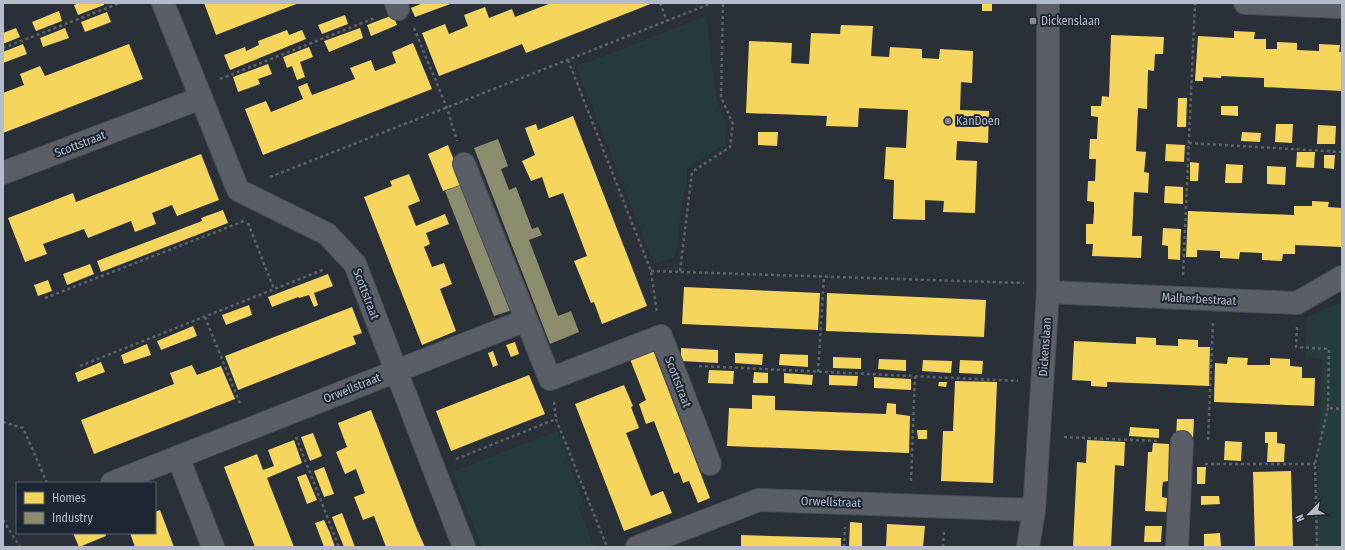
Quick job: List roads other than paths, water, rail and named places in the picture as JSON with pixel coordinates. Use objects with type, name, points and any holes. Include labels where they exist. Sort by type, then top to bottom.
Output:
[{"type":"street","points":[[163,3],[199,93]]},
{"type":"street","name":"Dickenslaan","points":[[1028,547],[1034,510],[1048,288],[1048,3]]},
{"type":"street","points":[[1245,3],[1338,5]]},
{"type":"street","name":"Scottstraat","points":[[3,173],[199,93],[238,190],[327,234],[354,264],[464,547]]},
{"type":"street","points":[[464,164],[526,320]]},
{"type":"street","name":"Malherbestraat","points":[[1048,288],[1182,299],[1297,303],[1342,277]]},
{"type":"street","name":"Scottstraat","points":[[526,320],[550,379],[661,336],[710,464]]},
{"type":"street","name":"Orwellstraat","points":[[115,482],[526,320]]},
{"type":"street","points":[[1177,547],[1182,442]]},
{"type":"street","points":[[178,457],[213,547]]},
{"type":"street","name":"Orwellstraat","points":[[637,547],[759,500],[1034,510]]},
{"type":"place","name":"Dickenslaan","points":[[1033,21]]},
{"type":"place","name":"KanDoen","points":[[948,121]]}]
